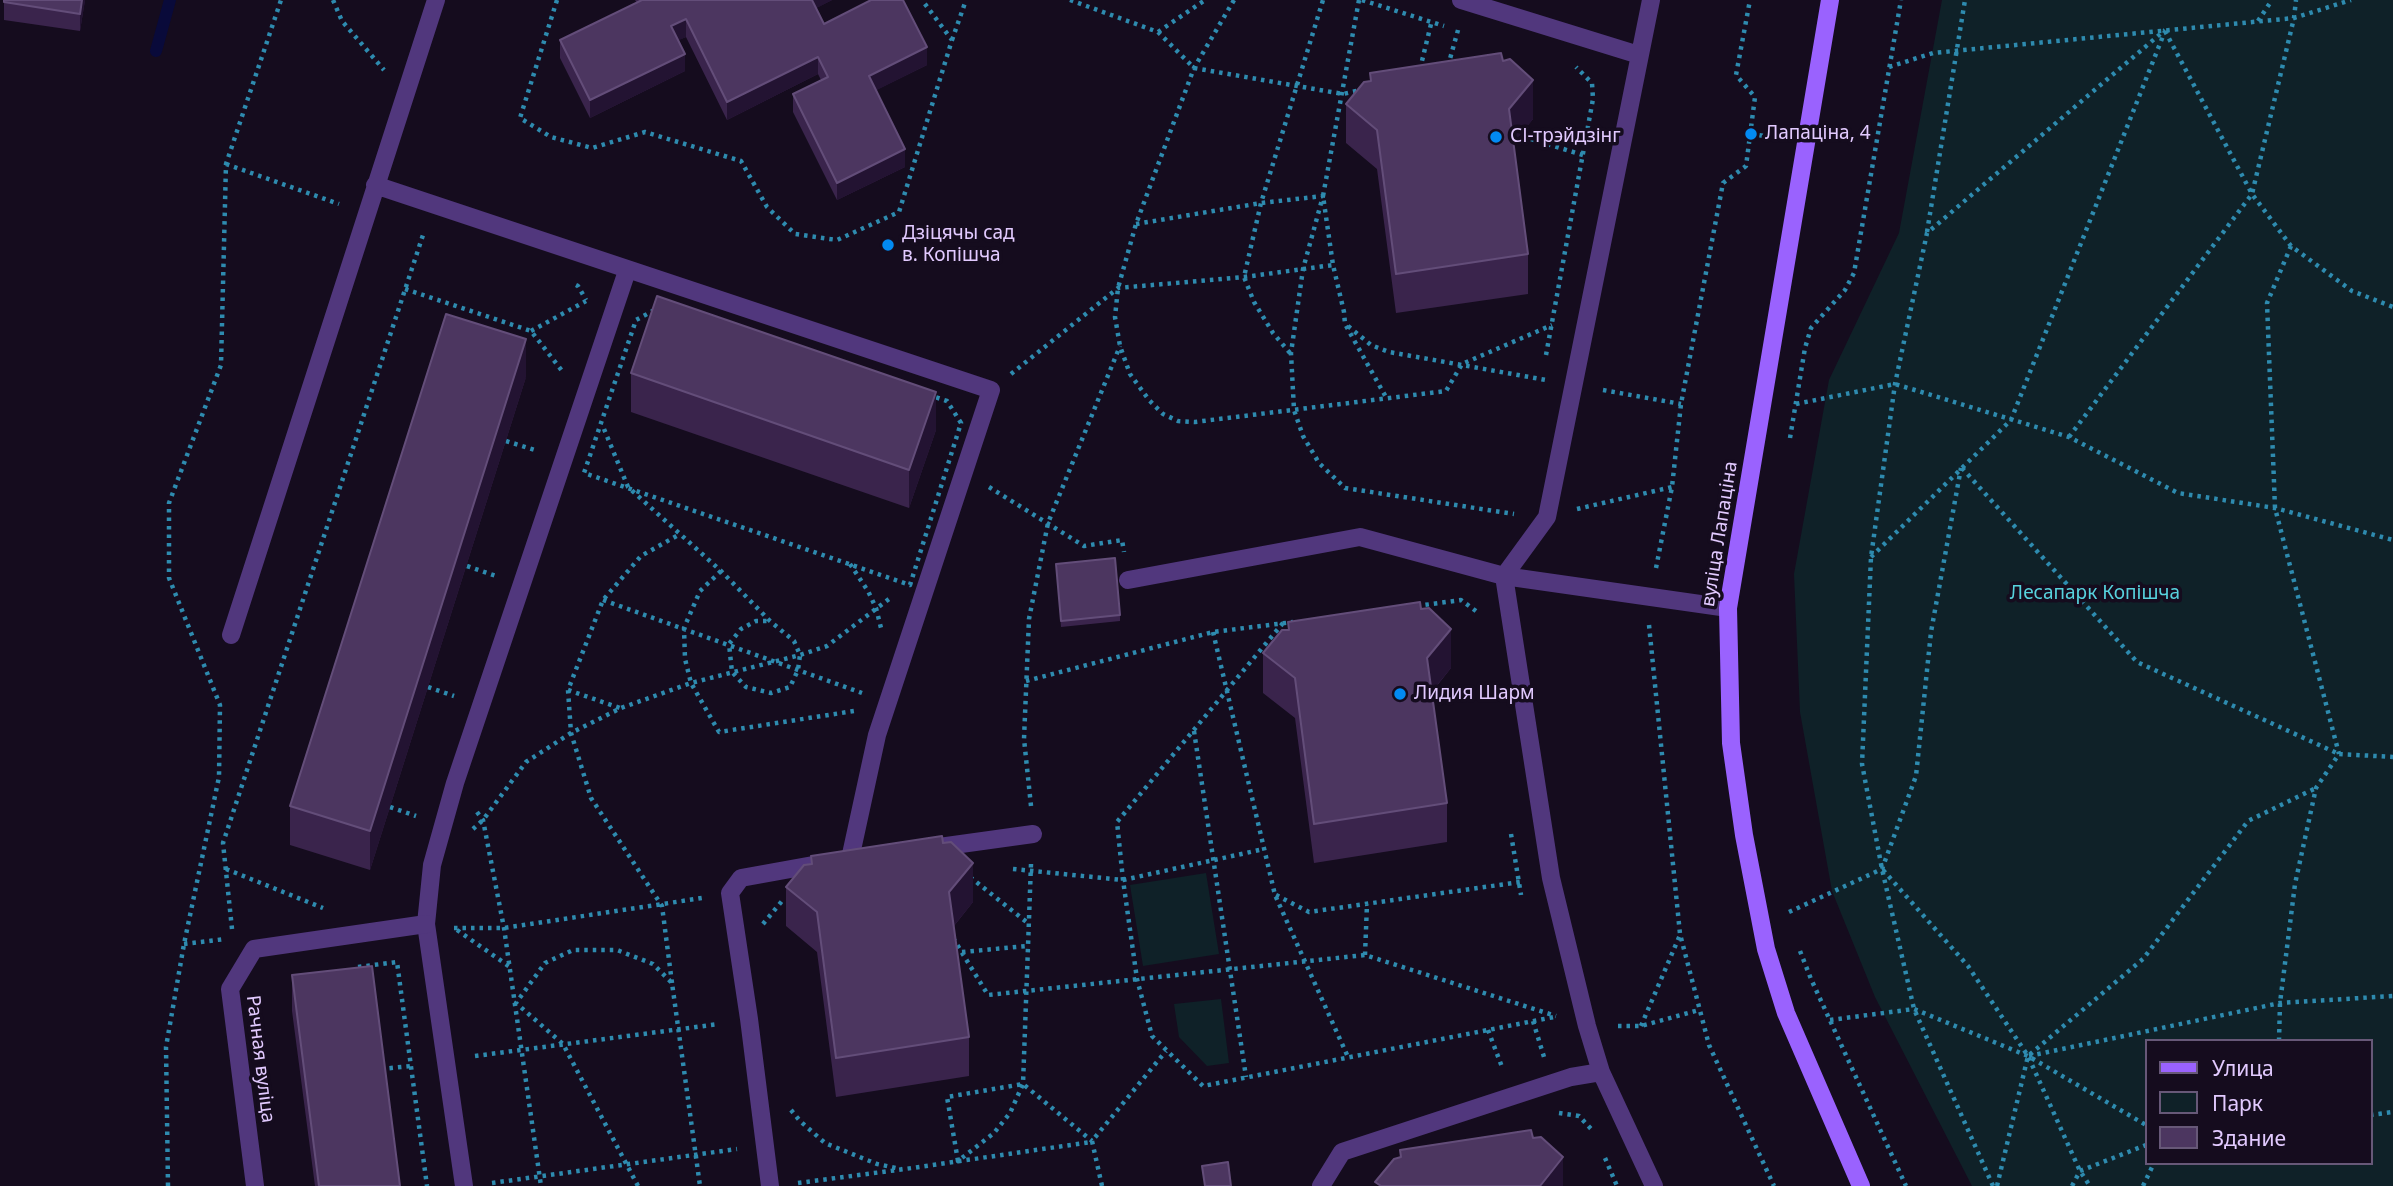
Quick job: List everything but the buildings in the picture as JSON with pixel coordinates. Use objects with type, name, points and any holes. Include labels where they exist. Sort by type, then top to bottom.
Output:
[{"type":"main road","name":"вуліца Лапаціна","points":[[1830,0],[1728,608],[1731,743],[1746,846],[1766,949],[1786,1013],[1861,1186]]},
{"type":"street","points":[[231,635],[436,0]]},
{"type":"street","points":[[1461,0],[1639,55]]},
{"type":"street","points":[[1651,0],[1547,517],[1504,576],[1551,878],[1587,1026],[1601,1072],[1654,1186]]},
{"type":"street","points":[[375,186],[991,390],[877,734],[856,858],[741,878],[730,893],[750,1019],[765,1146],[778,1185]]},
{"type":"street","points":[[464,1186],[426,924],[432,865],[455,783],[627,271]]},
{"type":"street","points":[[1128,580],[1360,537],[1504,576],[1728,608]]},
{"type":"street","points":[[915,850],[1033,834]]},
{"type":"street","name":"Рачная вуліца","points":[[255,1186],[230,989],[254,949],[426,924]]},
{"type":"street","points":[[1321,1186],[1342,1152],[1571,1077],[1601,1072]]},
{"type":"path","points":[[168,1186],[166,1047],[184,944],[219,777],[220,705],[169,578],[169,503],[221,365],[226,163],[281,0]]},
{"type":"path","points":[[333,0],[342,21],[404,95]]},
{"type":"path","points":[[557,0],[520,118],[551,136],[592,148],[645,132],[741,161],[767,207],[795,234],[837,240],[900,212],[966,0]]},
{"type":"path","points":[[922,0],[952,40]]},
{"type":"path","points":[[1070,0],[1158,32],[1194,68],[1343,94],[1368,88]]},
{"type":"path","points":[[1158,32],[1205,0]]},
{"type":"path","points":[[1234,0],[1194,68],[1136,224],[1118,288],[1115,317],[1120,346],[1130,374],[1149,400],[1163,414],[1178,421],[1195,422],[1446,391],[1462,365],[1552,325]]},
{"type":"path","points":[[1291,353],[1273,333],[1254,302],[1244,277],[1261,203],[1323,0]]},
{"type":"path","points":[[1445,26],[1361,0],[1323,196],[1303,269],[1291,353],[1294,410],[1303,436],[1319,463],[1345,488],[1517,514],[1547,517],[1672,487]]},
{"type":"path","points":[[1750,0],[1736,75],[1755,97],[1746,166],[1723,183],[1681,404],[1672,487],[1650,597],[1649,637],[1680,934],[1709,1045],[1774,1186]]},
{"type":"path","points":[[1789,443],[1811,328],[1845,290],[1854,272],[1901,0]]},
{"type":"path","points":[[1965,0],[1927,233],[1895,384],[1871,557],[1862,764],[1882,869],[1914,1009],[1995,1186]]},
{"type":"path","points":[[2258,21],[2272,0]]},
{"type":"path","points":[[2069,437],[2252,194],[2296,0]]},
{"type":"path","points":[[1889,67],[1933,53],[1957,50],[2294,18],[2351,0]]},
{"type":"path","points":[[1428,74],[1418,76],[1435,11]]},
{"type":"path","points":[[1447,69],[1458,30],[1471,34]]},
{"type":"path","points":[[2165,30],[2252,194],[2291,246],[2352,291],[2393,307]]},
{"type":"path","points":[[1927,233],[2165,30]]},
{"type":"path","points":[[1871,557],[2011,419],[2165,30]]},
{"type":"path","points":[[1542,380],[1593,99],[1592,83],[1574,66]]},
{"type":"path","points":[[1531,139],[1583,155]]},
{"type":"path","points":[[226,163],[365,214]]},
{"type":"path","points":[[1136,224],[1261,203],[1323,196]]},
{"type":"path","points":[[1323,196],[1345,324],[1388,399]]},
{"type":"path","points":[[184,944],[233,938],[223,843],[423,235],[436,239]]},
{"type":"path","points":[[2279,1039],[2280,1003],[2295,884],[2316,788],[2339,754],[2275,508],[2267,303],[2291,246]]},
{"type":"path","points":[[991,390],[1118,288],[1244,277],[1333,265]]},
{"type":"path","points":[[566,282],[579,286],[593,312]]},
{"type":"path","points":[[405,289],[531,331],[570,382]]},
{"type":"path","points":[[531,331],[586,300]]},
{"type":"path","points":[[906,596],[910,585],[961,424],[947,401],[662,306],[636,320],[584,473],[910,585]]},
{"type":"path","points":[[1345,324],[1371,345],[1389,352],[1681,404]]},
{"type":"path","points":[[716,334],[719,326]]},
{"type":"path","points":[[1033,834],[1024,739],[1029,619],[1048,523],[1120,346]]},
{"type":"path","points":[[859,383],[862,373]]},
{"type":"path","points":[[1796,404],[1895,384],[2069,437],[2178,494],[2275,508],[2393,540]]},
{"type":"path","points":[[601,422],[628,487],[794,641],[800,655],[798,670],[790,687],[771,693],[746,687],[732,672],[729,644],[741,629],[756,621],[770,621]]},
{"type":"path","points":[[506,441],[537,451]]},
{"type":"path","points":[[1961,468],[2137,662],[2339,754],[2393,757]]},
{"type":"path","points":[[1791,922],[1788,912],[1882,869],[1916,776],[1931,632],[1961,468]]},
{"type":"path","points":[[964,472],[1084,545],[1122,540],[1128,580]]},
{"type":"path","points":[[680,534],[641,556],[603,600],[568,690],[571,733],[591,798],[662,906],[700,1186]]},
{"type":"path","points":[[849,564],[868,591],[876,608],[881,630]]},
{"type":"path","points":[[467,566],[506,579]]},
{"type":"path","points":[[721,571],[700,591],[684,628],[685,659],[691,683],[719,732],[857,710]]},
{"type":"path","points":[[467,835],[483,820],[526,762],[571,733],[621,708],[691,683],[827,646],[910,585]]},
{"type":"path","points":[[603,600],[871,696]]},
{"type":"path","points":[[1408,607],[1461,600]]},
{"type":"path","points":[[1026,681],[1213,632],[1296,622]]},
{"type":"path","points":[[949,932],[988,995],[1026,990],[1137,979],[1230,969],[1303,962],[1365,955],[1557,1016],[1203,1086],[1152,1036],[1137,979],[1117,822],[1283,623]]},
{"type":"path","points":[[1213,632],[1275,895],[1348,1058]]},
{"type":"path","points":[[428,687],[467,701]]},
{"type":"path","points":[[568,690],[621,708]]},
{"type":"path","points":[[1194,730],[1246,1077]]},
{"type":"path","points":[[455,783],[483,820],[516,1003],[541,1186]]},
{"type":"path","points":[[1995,1186],[2028,1056],[2143,959],[2248,821],[2316,788]]},
{"type":"path","points":[[390,807],[428,820]]},
{"type":"path","points":[[1003,867],[1123,880],[1264,849]]},
{"type":"path","points":[[226,869],[332,912]]},
{"type":"path","points":[[1882,869],[1968,966],[2028,1056],[2080,1171],[2090,1186]]},
{"type":"path","points":[[958,1161],[995,1133],[1010,1113],[1023,1084],[1031,871]]},
{"type":"path","points":[[968,875],[1029,924]]},
{"type":"path","points":[[1275,895],[1309,912],[1551,878]]},
{"type":"path","points":[[426,924],[455,929],[504,928],[662,906],[730,893]]},
{"type":"path","points":[[762,926],[785,898]]},
{"type":"path","points":[[1365,955],[1367,904]]},
{"type":"path","points":[[1641,1026],[1680,934]]},
{"type":"path","points":[[1797,941],[1906,1186]]},
{"type":"path","points":[[962,952],[1028,946]]},
{"type":"path","points":[[516,1003],[545,963],[573,950],[617,950],[653,964],[672,983]]},
{"type":"path","points":[[346,968],[397,962],[427,1186]]},
{"type":"path","points":[[2028,1056],[2280,1003],[2393,996]]},
{"type":"path","points":[[516,1003],[563,1044],[638,1186]]},
{"type":"path","points":[[1830,1020],[1914,1009],[2028,1056],[2144,1124]]},
{"type":"path","points":[[1587,1026],[1641,1026],[1699,1010]]},
{"type":"path","points":[[446,1060],[750,1019]]},
{"type":"path","points":[[1533,1021],[1544,1057]]},
{"type":"path","points":[[1488,1030],[1500,1068],[1511,1065]]},
{"type":"path","points":[[778,1185],[1091,1142],[1166,1051]]},
{"type":"path","points":[[1533,1059],[1555,1054]]},
{"type":"path","points":[[380,1069],[411,1066]]},
{"type":"path","points":[[1023,1084],[1091,1142],[1102,1186]]},
{"type":"path","points":[[958,1161],[947,1097],[1023,1084]]},
{"type":"path","points":[[787,1104],[800,1121],[825,1143],[877,1164],[905,1169]]},
{"type":"path","points":[[2372,1115],[2393,1112]]},
{"type":"path","points":[[1548,1115],[1558,1113],[1579,1116],[1592,1128],[1597,1140]]},
{"type":"path","points":[[485,1184],[765,1146]]},
{"type":"path","points":[[2072,1186],[2080,1171],[2144,1146]]},
{"type":"path","points":[[1602,1151],[1617,1186]]},
{"type":"path","points":[[2143,1186],[2153,1165]]},
{"type":"green space","name":"Лесапарк Копішча","points":[[1942,0],[2393,0],[2393,1186],[1972,1186],[1875,997],[1832,891],[1800,712],[1794,574],[1829,380],[1899,233]]},
{"type":"green space","points":[[1206,873],[1219,954],[1143,966],[1130,885]]},
{"type":"green space","points":[[1221,999],[1229,1063],[1207,1066],[1179,1037],[1174,1004]]},
{"type":"waterway","points":[[156,51],[170,0]]},
{"type":"place","name":"Лапаціна, 4","points":[[1751,134]]},
{"type":"place","name":"СІ-трэйдзінг","points":[[1496,137]]},
{"type":"place","name":"Дзіцячы сад в. Копішча","points":[[888,245]]},
{"type":"place","name":"Лидия Шарм","points":[[1400,694]]}]
